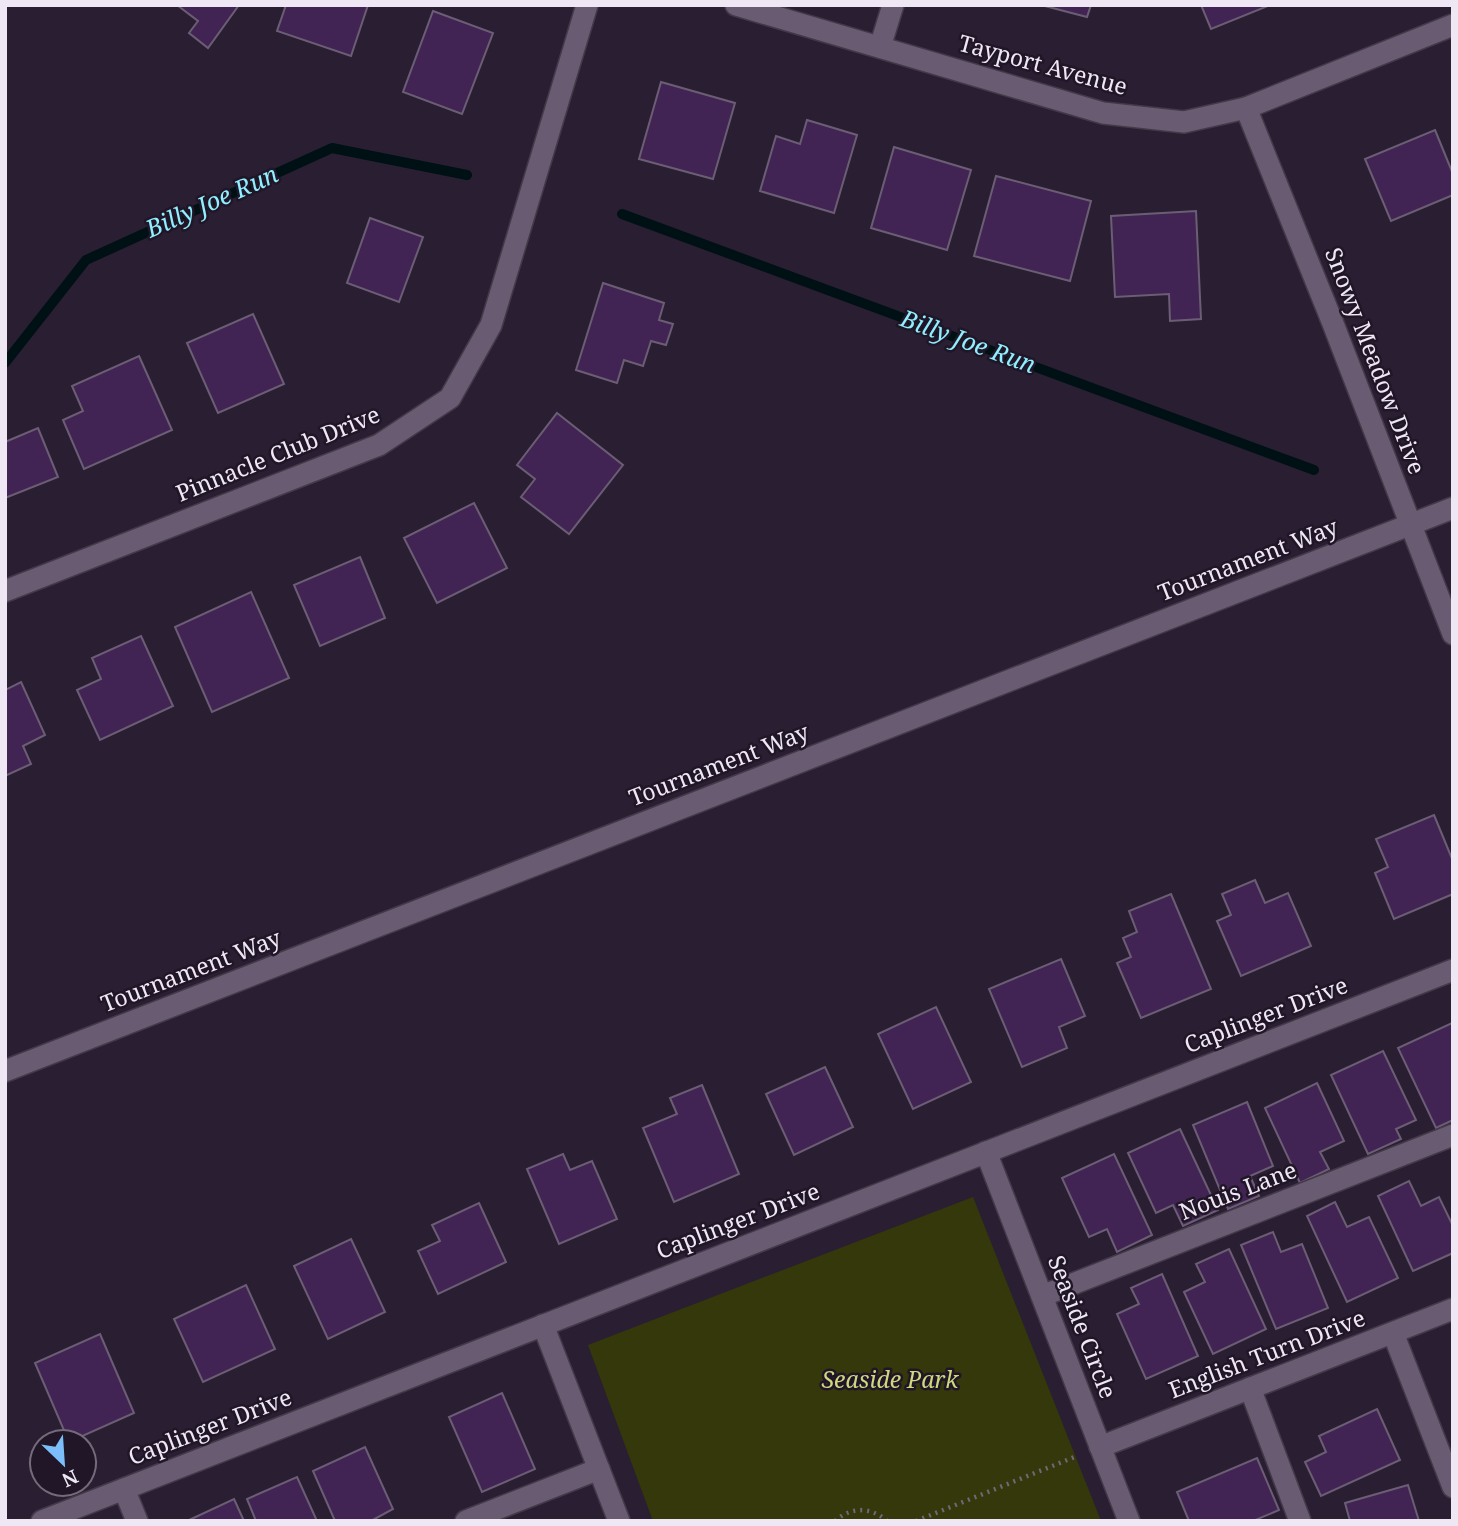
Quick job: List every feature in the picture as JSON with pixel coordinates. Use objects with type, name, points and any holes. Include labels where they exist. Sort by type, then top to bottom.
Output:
[{"type":"street","name":"Pinnacle Club Drive","points":[[5,591],[379,445],[450,398],[491,325],[587,5]]},
{"type":"street","name":"Tayport Avenue","points":[[736,5],[1103,113],[1184,122],[1246,107],[1453,25]]},
{"type":"street","points":[[880,47],[893,5]]},
{"type":"street","name":"Snowy Meadow Drive","points":[[1246,107],[1453,634]]},
{"type":"street","name":"Tournament Way","points":[[5,1071],[1453,508]]},
{"type":"street","name":"Caplinger Drive","points":[[42,1521],[1453,970]]},
{"type":"street","name":"Nouis Lane","points":[[1042,1296],[1453,1135]]},
{"type":"street","name":"Seaside Circle","points":[[986,1152],[1129,1521]]},
{"type":"street","name":"English Turn Drive","points":[[1100,1447],[1453,1310]]},
{"type":"street","points":[[543,1325],[619,1521]]},
{"type":"street","points":[[1393,1333],[1453,1487]]},
{"type":"street","points":[[1250,1388],[1300,1521]]},
{"type":"street","points":[[466,1521],[599,1469]]},
{"type":"street","points":[[124,1489],[137,1521]]},
{"type":"path","points":[[916,1521],[1100,1447]]},
{"type":"path","points":[[835,1521],[853,1510],[865,1509],[887,1521]]},
{"type":"green space","name":"Seaside Park","points":[[973,1197],[1101,1521],[653,1521],[588,1345]]},
{"type":"building","points":[[177,5],[239,5],[208,48],[189,33],[198,21]]},
{"type":"building","points":[[286,5],[368,5],[351,56],[277,31]]},
{"type":"building","points":[[1041,5],[1091,5],[1087,17]]},
{"type":"building","points":[[1201,5],[1267,5],[1268,6],[1211,29]]},
{"type":"building","points":[[433,11],[493,33],[462,114],[403,92]]},
{"type":"building","points":[[661,82],[735,103],[713,179],[639,159]]},
{"type":"building","points":[[807,120],[857,135],[834,213],[760,191],[776,136],[800,144]]},
{"type":"building","points":[[1435,130],[1453,174],[1453,195],[1391,221],[1365,159]]},
{"type":"building","points":[[894,147],[971,170],[947,250],[871,228]]},
{"type":"building","points":[[996,176],[1091,201],[1070,281],[974,256]]},
{"type":"building","points":[[1196,211],[1201,319],[1170,321],[1169,294],[1115,297],[1111,216]]},
{"type":"building","points":[[370,218],[423,237],[399,302],[347,283]]},
{"type":"building","points":[[603,283],[664,303],[659,320],[673,324],[666,345],[651,341],[643,366],[624,360],[617,383],[576,370]]},
{"type":"building","points":[[253,314],[284,384],[218,413],[187,343]]},
{"type":"building","points":[[139,356],[172,430],[84,469],[63,420],[83,411],[72,386]]},
{"type":"building","points":[[557,413],[623,465],[569,534],[521,497],[535,479],[517,465]]},
{"type":"building","points":[[38,428],[58,477],[5,498],[5,442]]},
{"type":"building","points":[[474,503],[507,568],[437,603],[404,538]]},
{"type":"building","points":[[360,557],[385,618],[320,646],[294,585]]},
{"type":"building","points":[[251,592],[289,678],[212,712],[175,627]]},
{"type":"building","points":[[141,636],[173,706],[100,740],[77,690],[101,679],[92,658]]},
{"type":"building","points":[[21,682],[45,735],[23,746],[31,764],[5,776],[5,690]]},
{"type":"building","points":[[1434,815],[1453,861],[1453,894],[1394,919],[1375,873],[1388,867],[1376,839]]},
{"type":"building","points":[[1255,880],[1265,903],[1288,893],[1311,946],[1241,976],[1217,921],[1231,915],[1222,894]]},
{"type":"building","points":[[1171,894],[1211,989],[1141,1018],[1117,963],[1131,957],[1123,938],[1137,932],[1129,911]]},
{"type":"building","points":[[1061,959],[1085,1016],[1059,1027],[1067,1048],[1022,1067],[989,989]]},
{"type":"building","points":[[936,1007],[971,1082],[913,1109],[878,1034]]},
{"type":"building","points":[[1452,1023],[1453,1120],[1436,1128],[1398,1048]]},
{"type":"building","points":[[1383,1051],[1416,1120],[1396,1129],[1401,1139],[1368,1154],[1331,1075]]},
{"type":"building","points":[[825,1067],[853,1127],[794,1155],[766,1094]]},
{"type":"building","points":[[1317,1083],[1344,1141],[1320,1152],[1329,1169],[1300,1183],[1265,1108]]},
{"type":"building","points":[[702,1085],[739,1174],[674,1202],[643,1128],[677,1114],[670,1098]]},
{"type":"building","points":[[1247,1102],[1273,1166],[1250,1176],[1259,1196],[1228,1209],[1193,1125]]},
{"type":"building","points":[[1180,1129],[1218,1210],[1183,1226],[1173,1205],[1156,1213],[1128,1153]]},
{"type":"building","points":[[563,1154],[570,1170],[592,1161],[617,1219],[559,1244],[527,1169]]},
{"type":"building","points":[[1114,1154],[1152,1235],[1117,1252],[1107,1229],[1089,1237],[1062,1178]]},
{"type":"building","points":[[1409,1181],[1421,1206],[1439,1197],[1453,1226],[1453,1253],[1413,1271],[1378,1196]]},
{"type":"building","points":[[1335,1202],[1347,1227],[1369,1217],[1398,1278],[1347,1302],[1307,1216]]},
{"type":"building","points":[[479,1203],[506,1262],[438,1294],[418,1251],[440,1241],[432,1225]]},
{"type":"building","points":[[1273,1232],[1281,1252],[1302,1244],[1328,1308],[1276,1329],[1241,1245]]},
{"type":"building","points":[[351,1239],[385,1312],[328,1339],[294,1266]]},
{"type":"building","points":[[1229,1249],[1266,1329],[1213,1354],[1184,1292],[1205,1282],[1196,1264]]},
{"type":"building","points":[[1162,1274],[1198,1356],[1146,1379],[1117,1314],[1139,1304],[1131,1288]]},
{"type":"building","points":[[246,1285],[275,1349],[203,1382],[174,1319]]},
{"type":"building","points":[[100,1334],[134,1413],[98,1429],[63,1428],[35,1363]]},
{"type":"building","points":[[502,1393],[535,1469],[482,1492],[449,1417]]},
{"type":"building","points":[[1377,1409],[1400,1460],[1321,1496],[1305,1462],[1326,1452],[1319,1436]]},
{"type":"building","points":[[365,1447],[393,1509],[371,1521],[335,1521],[313,1471]]},
{"type":"building","points":[[1257,1458],[1279,1510],[1253,1521],[1189,1521],[1177,1492]]},
{"type":"building","points":[[297,1477],[317,1521],[256,1521],[247,1499]]},
{"type":"building","points":[[1408,1485],[1419,1521],[1350,1521],[1345,1503]]},
{"type":"building","points":[[234,1499],[244,1521],[187,1521]]},
{"type":"waterway","name":"Billy Joe Run","points":[[5,363],[86,260],[332,148],[467,175]]},
{"type":"waterway","name":"Billy Joe Run","points":[[622,214],[1314,470]]}]
